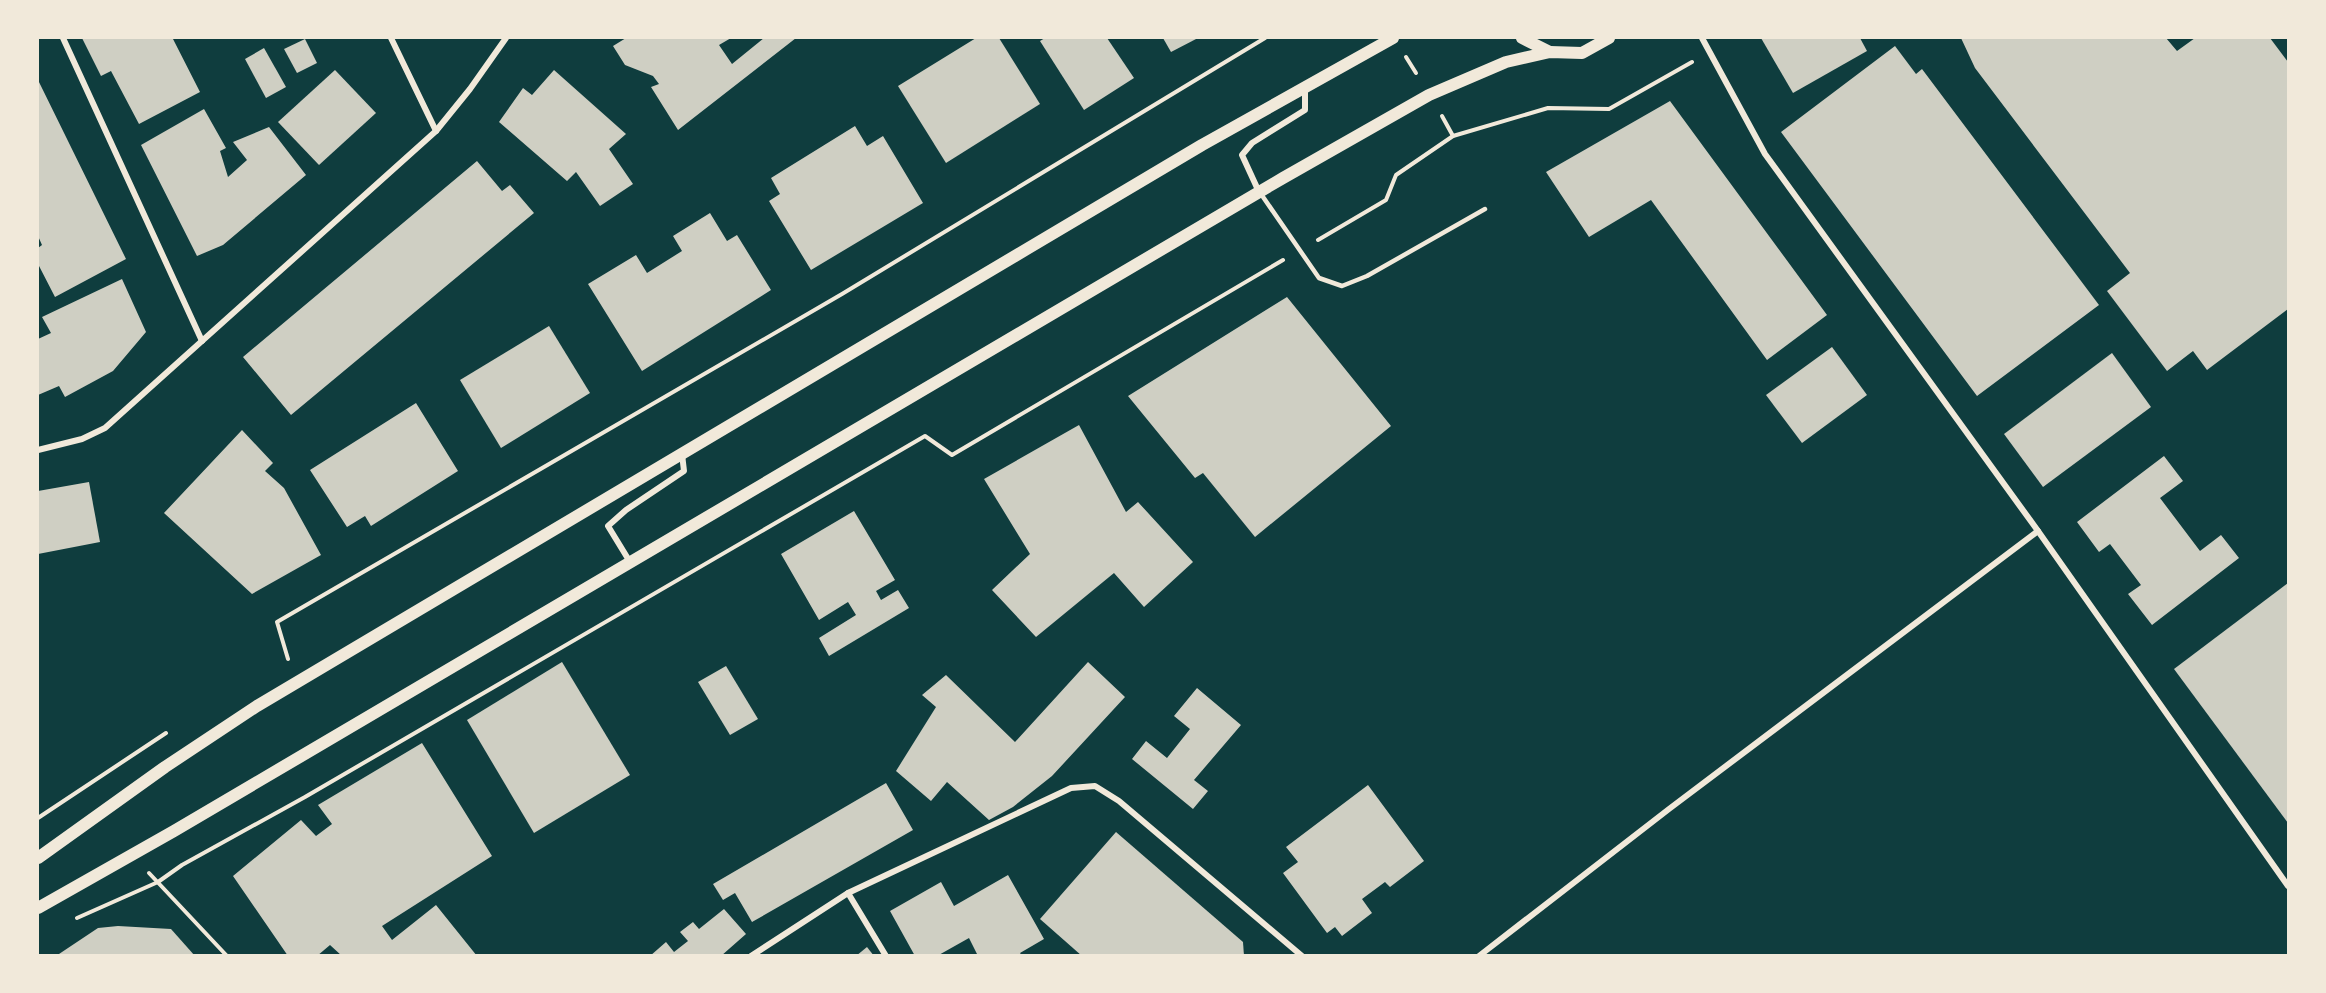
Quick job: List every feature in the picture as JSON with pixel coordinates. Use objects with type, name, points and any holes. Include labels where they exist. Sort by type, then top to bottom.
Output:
[{"type":"main road","points":[[38,858],[257,706],[1192,150],[1393,38]]},
{"type":"main road","points":[[1522,38],[1550,52]]},
{"type":"main road","points":[[38,908],[1429,94],[1506,63],[1550,52],[1582,53],[1610,38]]},
{"type":"street","points":[[63,38],[202,341]]},
{"type":"street","points":[[391,38],[436,131]]},
{"type":"street","points":[[38,450],[82,439],[105,428],[436,131],[470,89],[506,38]]},
{"type":"street","points":[[1702,38],[1765,154],[2038,531],[2289,886]]},
{"type":"street","points":[[1259,192],[1242,155],[1252,143],[1305,110],[1305,88]]},
{"type":"street","points":[[631,563],[608,526],[626,510],[684,471],[682,453]]},
{"type":"street","points":[[1479,956],[1678,802],[2038,531]]},
{"type":"street","points":[[751,956],[760,953],[848,893],[1071,788],[1095,786],[1119,801],[1302,956]]},
{"type":"street","points":[[848,893],[886,956]]},
{"type":"lane","points":[[1259,192],[1319,278],[1342,286],[1367,276],[1485,209]]},
{"type":"path","points":[[278,665],[289,659],[277,622],[842,294],[1265,38]]},
{"type":"path","points":[[70,920],[158,882],[182,865],[305,797],[925,436],[952,455],[1386,200],[1396,175],[1454,136],[1548,108],[1609,109],[1709,52]]},
{"type":"path","points":[[38,818],[176,727]]},
{"type":"path","points":[[132,855],[227,956]]},
{"type":"building","points":[[82,38],[177,38],[173,39],[200,92],[139,124],[111,71],[101,76]]},
{"type":"building","points":[[626,38],[731,38],[719,45],[732,64],[764,38],[796,38],[678,130],[651,87],[659,84],[653,76],[625,65],[613,46]]},
{"type":"building","points":[[976,38],[999,38],[1040,104],[946,163],[898,86]]},
{"type":"building","points":[[1045,38],[1107,38],[1134,78],[1084,110],[1040,41]]},
{"type":"building","points":[[1163,38],[1198,38],[1171,52]]},
{"type":"building","points":[[1761,38],[1860,38],[1867,51],[1793,93]]},
{"type":"building","points":[[1961,38],[2166,38],[2177,51],[2195,38],[2270,38],[2288,62],[2288,309],[2207,370],[2193,351],[2167,371],[2107,291],[2130,273],[1975,68]]},
{"type":"building","points":[[305,39],[317,63],[297,73],[284,49]]},
{"type":"building","points":[[1895,46],[1916,74],[1922,69],[2099,305],[1977,396],[1781,132]]},
{"type":"building","points":[[264,48],[286,87],[266,98],[245,59]]},
{"type":"building","points":[[335,70],[376,113],[319,165],[278,122]]},
{"type":"building","points":[[554,70],[626,134],[609,149],[633,184],[600,206],[576,172],[567,181],[499,122],[523,88],[532,95]]},
{"type":"building","points":[[38,80],[126,259],[55,297],[38,264],[38,248],[42,245],[38,236]]},
{"type":"building","points":[[1670,101],[1827,315],[1767,360],[1651,200],[1589,237],[1546,172]]},
{"type":"building","points":[[204,109],[226,148],[220,151],[228,177],[247,160],[233,142],[269,127],[306,175],[223,245],[197,256],[141,145]]},
{"type":"building","points":[[855,126],[867,146],[883,136],[923,203],[811,270],[769,201],[780,194],[771,178]]},
{"type":"building","points":[[477,161],[502,191],[510,185],[534,213],[291,415],[243,357]]},
{"type":"building","points":[[710,213],[727,241],[737,235],[771,290],[642,371],[588,284],[636,255],[647,273],[682,251],[673,236]]},
{"type":"building","points":[[122,279],[146,332],[113,371],[65,397],[59,386],[38,395],[38,339],[51,333],[42,317]]},
{"type":"building","points":[[1287,297],[1391,426],[1255,537],[1203,473],[1195,478],[1128,396]]},
{"type":"building","points":[[549,326],[590,393],[501,448],[460,380]]},
{"type":"building","points":[[1832,347],[1867,395],[1802,443],[1766,395]]},
{"type":"building","points":[[2112,353],[2151,407],[2043,487],[2004,434]]},
{"type":"building","points":[[416,403],[458,471],[371,526],[365,516],[347,527],[310,470]]},
{"type":"building","points":[[1079,425],[1126,512],[1138,502],[1193,562],[1144,607],[1114,573],[1036,637],[992,590],[1030,554],[984,479]]},
{"type":"building","points":[[242,430],[273,463],[265,471],[284,488],[321,555],[252,594],[164,513]]},
{"type":"building","points":[[2164,456],[2183,481],[2160,498],[2200,551],[2221,535],[2239,558],[2152,625],[2128,594],[2141,585],[2110,544],[2099,552],[2077,522]]},
{"type":"building","points":[[89,482],[100,542],[38,554],[38,491]]},
{"type":"building","points":[[854,511],[895,580],[876,591],[881,600],[898,590],[909,608],[829,656],[819,638],[856,615],[848,602],[819,620],[781,554]]},
{"type":"building","points":[[2288,583],[2288,823],[2174,669]]},
{"type":"building","points":[[562,662],[630,775],[534,833],[467,720]]},
{"type":"building","points":[[1088,662],[1125,697],[1052,776],[1013,807],[989,820],[947,782],[931,801],[896,771],[936,707],[922,695],[946,675],[1015,742]]},
{"type":"building","points":[[726,666],[758,719],[730,735],[698,682]]},
{"type":"building","points":[[1197,688],[1241,725],[1194,780],[1208,791],[1193,809],[1132,759],[1146,741],[1167,758],[1190,729],[1174,716]]},
{"type":"building","points":[[422,743],[492,856],[382,926],[392,940],[436,905],[477,956],[342,956],[330,945],[317,956],[288,956],[233,876],[301,820],[316,836],[332,824],[318,805]]},
{"type":"building","points":[[886,783],[913,830],[752,922],[735,893],[723,900],[713,884]]},
{"type":"building","points":[[1368,785],[1424,861],[1390,887],[1385,882],[1362,899],[1372,913],[1342,936],[1335,927],[1327,933],[1283,873],[1298,862],[1286,847]]},
{"type":"building","points":[[1116,832],[1243,942],[1244,956],[1082,956],[1040,919]]},
{"type":"building","points":[[1008,875],[1044,939],[1020,953],[1022,956],[978,956],[969,938],[937,956],[915,956],[890,911],[941,882],[954,906]]},
{"type":"building","points":[[724,909],[746,934],[721,956],[650,956],[666,942],[674,952],[688,941],[680,932],[693,922],[699,929]]},
{"type":"building","points":[[118,926],[171,929],[195,956],[56,956],[98,928]]},
{"type":"building","points":[[867,947],[874,956],[856,956]]}]
